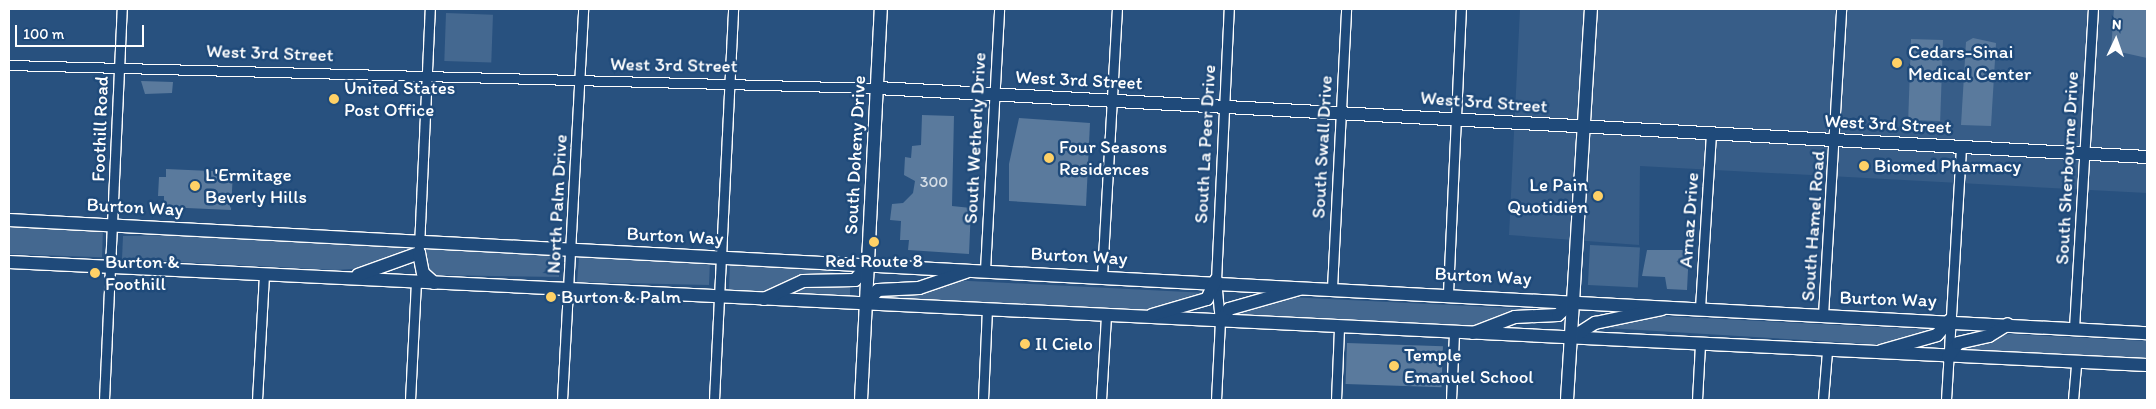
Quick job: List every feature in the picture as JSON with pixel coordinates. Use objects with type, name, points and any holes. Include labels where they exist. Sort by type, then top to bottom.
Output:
[{"type":"main road","name":"South Doheny Drive","points":[[861,400],[881,9]]},
{"type":"main road","points":[[1567,400],[1591,9]]},
{"type":"main road","name":"West 3rd Street","points":[[877,88],[2147,157]]},
{"type":"main road","name":"Burton Way","points":[[9,220],[113,224],[419,247],[571,249],[1216,280],[1448,294],[1574,295],[1700,308],[1950,320],[2147,333]]},
{"type":"main road","points":[[342,278],[373,272],[419,247],[423,273],[434,283]]},
{"type":"main road","points":[[9,262],[1871,354],[2147,365]]},
{"type":"main road","points":[[764,299],[803,281],[855,280],[868,263]]},
{"type":"main road","points":[[865,304],[878,290],[919,288],[981,270]]},
{"type":"main road","points":[[1142,318],[1208,299],[1216,280]]},
{"type":"main road","points":[[1220,321],[1228,309],[1311,286]]},
{"type":"main road","points":[[1471,334],[1515,317],[1558,315],[1574,295]]},
{"type":"main road","points":[[1570,339],[1595,323],[1671,306]]},
{"type":"main road","points":[[1871,354],[1937,335],[1950,320]]},
{"type":"main road","points":[[1948,357],[1958,343],[1989,336],[2008,324]]},
{"type":"street","name":"Foothill Road","points":[[104,400],[122,9]]},
{"type":"street","points":[[419,247],[430,9]]},
{"type":"street","name":"North Palm Drive","points":[[562,400],[583,9]]},
{"type":"street","points":[[714,400],[733,9]]},
{"type":"street","name":"South Wetherly Drive","points":[[981,270],[999,9]]},
{"type":"street","points":[[1102,276],[1117,9]]},
{"type":"street","name":"South La Peer Drive","points":[[1216,400],[1220,321],[1216,280],[1222,106],[1229,9]]},
{"type":"street","name":"South Swall Drive","points":[[1332,288],[1346,9]]},
{"type":"street","points":[[1448,294],[1461,9]]},
{"type":"street","name":"South Hamel Road","points":[[1823,315],[1841,9]]},
{"type":"street","name":"South Sherbourne Drive","points":[[2074,328],[2093,9]]},
{"type":"street","name":"West 3rd Street","points":[[9,64],[579,82],[877,88]]},
{"type":"street","name":"Arnaz Drive","points":[[1700,308],[1711,133]]},
{"type":"street","points":[[1946,400],[1961,147]]},
{"type":"street","points":[[258,400],[264,274]]},
{"type":"street","points":[[410,400],[416,282]]},
{"type":"street","points":[[983,400],[987,310]]},
{"type":"street","points":[[1101,400],[1106,316]]},
{"type":"street","points":[[1336,400],[1339,327]]},
{"type":"street","points":[[1451,400],[1454,333]]},
{"type":"street","points":[[1697,400],[1700,345]]},
{"type":"street","points":[[1823,400],[1827,351]]},
{"type":"street","points":[[2073,400],[2076,362]]},
{"type":"shaded area","points":[[1520,9],[2147,9],[2147,193],[1640,166],[1639,245],[1509,235]]},
{"type":"shaded area","points":[[446,13],[493,15],[491,63],[444,61]]},
{"type":"shaded area","points":[[9,227],[103,230],[102,257],[9,254]]},
{"type":"shaded area","points":[[180,235],[406,245],[405,255],[370,268],[335,270],[122,259],[123,236]]},
{"type":"shaded area","points":[[1590,245],[1640,248],[1638,288],[1588,285]]},
{"type":"shaded area","points":[[425,247],[560,253],[559,277],[433,275],[424,262]]},
{"type":"shaded area","points":[[640,257],[710,261],[709,285],[577,282],[579,258]]},
{"type":"shaded area","points":[[730,262],[802,266],[851,276],[756,292],[729,290]]},
{"type":"shaded area","points":[[950,280],[1207,293],[1145,312],[896,299],[884,295]]},
{"type":"shaded area","points":[[802,284],[850,284],[850,296],[788,293]]},
{"type":"shaded area","points":[[1288,297],[1552,310],[1475,325],[1416,326],[1229,316],[1230,311]]},
{"type":"shaded area","points":[[1660,316],[1938,330],[1886,345],[1590,327]]},
{"type":"shaded area","points":[[2009,334],[2147,341],[2147,359],[1959,349]]},
{"type":"building","points":[[2114,9],[2147,9],[2147,58],[2111,50]]},
{"type":"building","points":[[1973,38],[1996,43],[1991,126],[1961,125],[1966,42]]},
{"type":"building","points":[[1911,39],[1943,40],[1940,121],[1908,120]]},
{"type":"building","points":[[141,81],[173,82],[172,93],[145,94]]},
{"type":"building","points":[[922,115],[954,116],[952,206],[971,208],[969,254],[908,250],[909,240],[900,240],[901,221],[890,220],[892,204],[903,203],[913,193],[915,181],[904,175],[905,157],[911,158],[912,146],[921,145]]},
{"type":"building","name":"Four Seasons Residences","points":[[1019,118],[1090,123],[1086,206],[1009,201],[1009,164]]},
{"type":"building","name":"L'Ermitage Beverly Hills","points":[[166,169],[233,172],[231,210],[164,207],[164,196],[158,196],[159,177],[166,177]]},
{"type":"building","points":[[1647,250],[1689,250],[1687,290],[1667,289],[1665,277],[1642,276]]},
{"type":"building","name":"Temple Emanuel School","points":[[1347,343],[1443,346],[1442,387],[1346,384]]},
{"type":"place","name":"Cedars-Sinai Medical Center","points":[[1897,63]]},
{"type":"place","name":"United States Post Office","points":[[334,99]]},
{"type":"place","name":"Four Seasons Residences","points":[[1049,158]]},
{"type":"place","name":"Biomed Pharmacy","points":[[1864,166]]},
{"type":"place","name":"L'Ermitage Beverly Hills","points":[[195,186]]},
{"type":"place","name":"Le Pain Quotidien","points":[[1598,196]]},
{"type":"place","name":"Red Route 8","points":[[874,242]]},
{"type":"place","name":"Burton & Foothill","points":[[95,273]]},
{"type":"place","name":"Burton & Palm","points":[[551,297]]},
{"type":"place","name":"Il Cielo","points":[[1025,344]]},
{"type":"place","name":"Temple Emanuel School","points":[[1394,366]]}]
